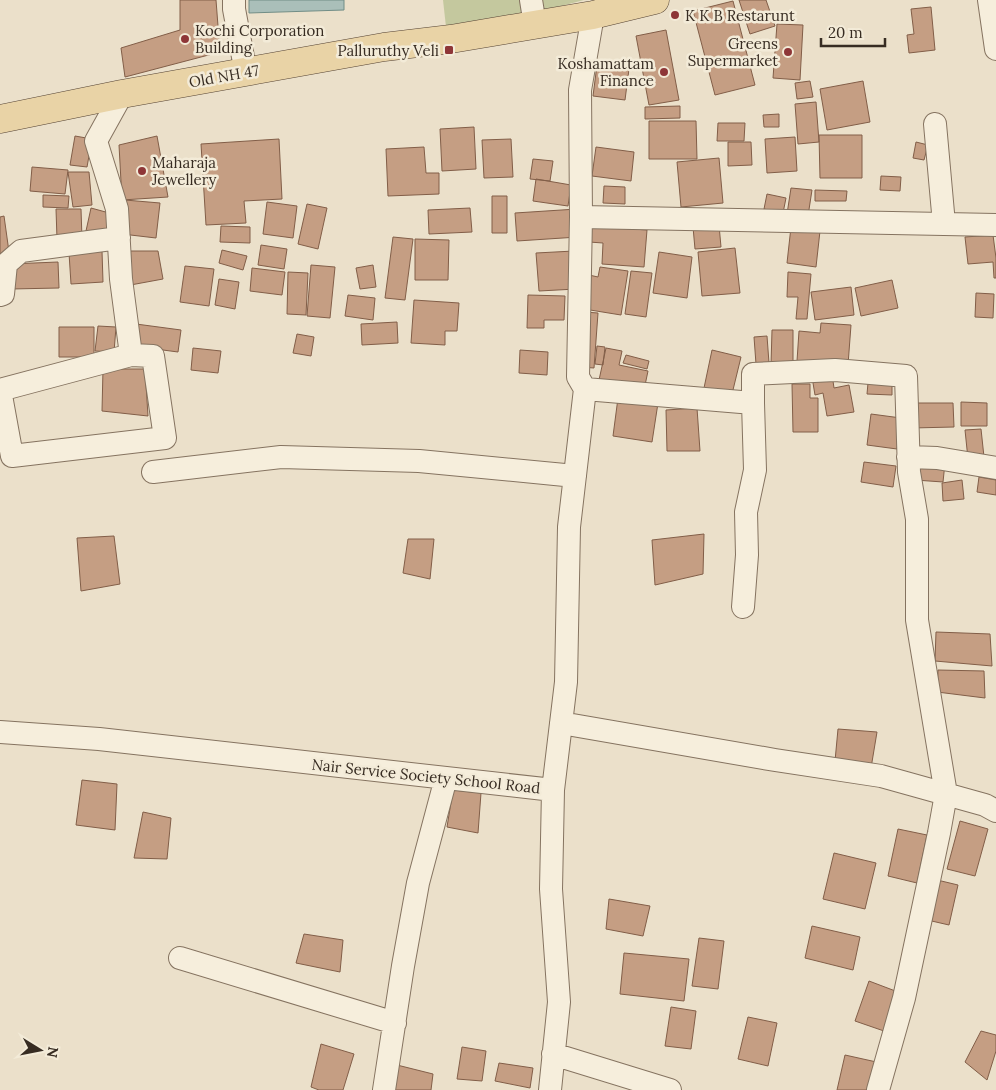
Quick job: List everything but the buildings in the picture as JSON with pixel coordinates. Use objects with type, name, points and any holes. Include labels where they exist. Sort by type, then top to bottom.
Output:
[{"type":"main road","name":"Old NH 47","points":[[0,119],[122,94],[384,47],[451,39],[533,12],[593,15],[655,0]]},
{"type":"street","points":[[234,0],[246,72]]},
{"type":"street","points":[[989,0],[996,49]]},
{"type":"street","points":[[553,790],[566,682],[569,527],[585,389],[578,377],[582,217],[580,90],[593,15]]},
{"type":"street","points":[[122,94],[96,141],[117,209],[121,279],[132,356]]},
{"type":"street","points":[[935,124],[944,224]]},
{"type":"street","points":[[582,217],[996,225]]},
{"type":"street","points":[[0,295],[3,294],[6,264],[22,251],[119,238]]},
{"type":"street","points":[[132,356],[152,356],[165,438],[12,456],[0,390],[132,356]]},
{"type":"street","points":[[744,607],[747,555],[746,512],[755,470],[752,374],[835,370],[906,376],[909,472],[917,519],[917,620],[946,794],[904,998],[878,1090]]},
{"type":"street","points":[[585,389],[753,404]]},
{"type":"street","points":[[153,472],[281,456],[419,460],[575,476]]},
{"type":"street","points":[[908,456],[937,458],[996,468]]},
{"type":"street","points":[[561,723],[775,760],[881,776],[985,805],[996,811]]},
{"type":"street","name":"Nair Service Society School Road","points":[[0,732],[99,738],[553,790],[551,889],[558,1002],[550,1090]]},
{"type":"street","points":[[384,1090],[418,884],[446,778]]},
{"type":"street","points":[[180,958],[395,1023]]},
{"type":"street","points":[[554,1054],[670,1090]]},
{"type":"green space","points":[[443,0],[584,0],[447,36]]},
{"type":"water","points":[[249,0],[344,0],[344,10],[249,13]]},
{"type":"place","name":"K K B Restarunt","points":[[675,15]]},
{"type":"place","name":"Kochi Corporation Building","points":[[185,39]]},
{"type":"place","name":"Palluruthy Veli","points":[[449,50]]},
{"type":"place","name":"Greens Supermarket","points":[[788,52]]},
{"type":"place","name":"Koshamattam Finance","points":[[664,72]]},
{"type":"place","name":"Maharaja Jewellery","points":[[142,171]]}]
